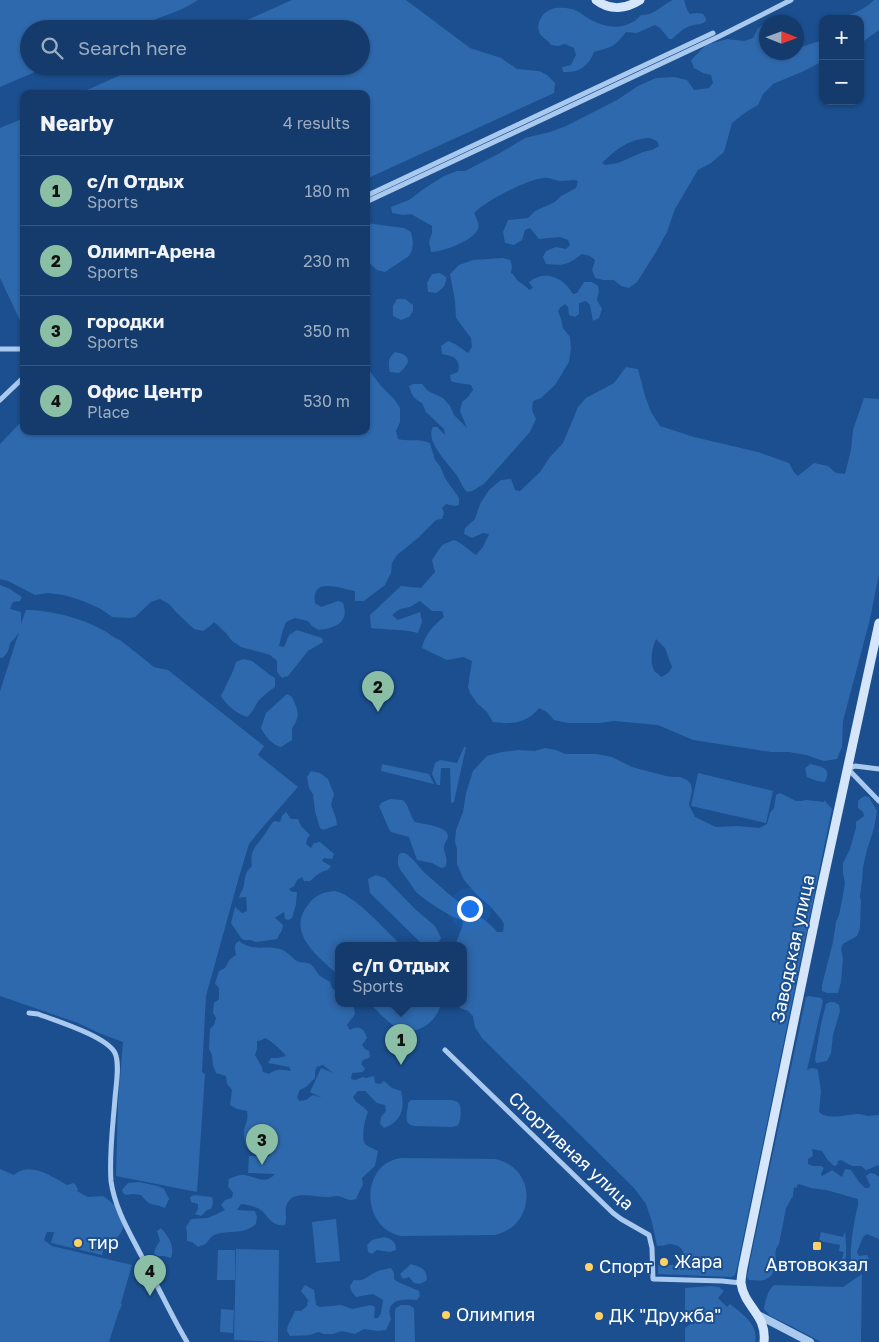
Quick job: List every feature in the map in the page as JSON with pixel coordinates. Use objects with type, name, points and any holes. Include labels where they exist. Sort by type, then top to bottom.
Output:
[{"type":"main road","points":[[599,2],[615,8],[622,8],[640,0]]},
{"type":"main road","name":"Заводская улица","points":[[741,1282],[818,905],[879,623]]},
{"type":"main road","points":[[741,1282],[746,1297],[763,1325],[764,1342]]},
{"type":"street","points":[[370,200],[720,36],[791,0]]},
{"type":"street","points":[[370,194],[713,33]]},
{"type":"street","points":[[605,84],[669,59]]},
{"type":"street","points":[[0,348],[20,349]]},
{"type":"street","points":[[0,400],[20,381]]},
{"type":"street","points":[[879,770],[855,766],[848,769],[879,801]]},
{"type":"street","points":[[29,1013],[38,1014],[90,1034],[112,1048],[116,1055],[117,1073],[111,1167],[112,1187],[129,1234],[187,1342]]},
{"type":"street","name":"Спортивная улица","points":[[445,1050],[613,1213],[650,1235],[653,1256],[653,1279],[741,1282]]},
{"type":"street","points":[[758,1315],[810,1342]]},
{"type":"shaded area","points":[[0,0],[198,0],[183,9],[153,20],[20,20],[20,75],[28,75],[0,87]]},
{"type":"shaded area","points":[[292,0],[406,0],[470,48],[501,58],[517,69],[539,71],[547,75],[555,83],[554,93],[370,177],[370,90],[87,90],[121,75],[370,75],[370,20],[247,20]]},
{"type":"shaded area","points":[[673,0],[684,0],[690,14],[703,14],[706,21],[687,27],[672,39],[669,39],[655,25],[637,33],[626,32],[612,46],[594,52],[586,65],[574,71],[563,72],[562,67],[571,65],[576,55],[574,48],[565,44],[551,45],[540,34],[538,26],[540,19],[545,13],[554,8],[562,8],[578,11],[594,22],[608,26],[623,26],[636,20],[641,15],[654,12]]},
{"type":"shaded area","points":[[874,0],[879,0],[879,30],[864,41],[864,15],[849,15]]},
{"type":"shaded area","points":[[759,27],[759,60],[804,60],[804,46],[819,41],[819,63],[773,84],[763,94],[758,105],[732,123],[724,152],[711,163],[698,170],[675,209],[667,232],[656,252],[637,282],[629,288],[621,286],[614,280],[595,278],[592,270],[595,260],[590,256],[582,254],[569,263],[562,265],[546,264],[543,257],[546,251],[556,247],[566,249],[570,245],[568,240],[560,237],[539,239],[530,228],[525,230],[522,240],[514,245],[505,243],[503,232],[508,220],[528,218],[535,211],[555,202],[561,196],[576,188],[578,181],[560,181],[544,178],[528,182],[507,191],[474,213],[478,221],[478,229],[470,238],[457,245],[436,252],[431,252],[429,242],[432,226],[411,214],[392,213],[391,207],[409,200],[444,176],[457,171],[465,171],[525,138],[566,126],[656,78],[674,77],[687,80],[694,90],[709,88],[713,83],[711,75],[694,68],[691,60],[706,45],[727,39],[744,41],[753,38]],"holes":[[[650,138],[657,141],[659,146],[618,163],[605,165],[602,163],[618,149],[635,140]]]},
{"type":"shaded area","points":[[20,120],[20,320],[0,278],[0,128]]},
{"type":"shaded area","points":[[370,224],[404,228],[411,232],[413,243],[409,256],[385,272],[377,270],[370,264]]},
{"type":"shaded area","points":[[503,258],[510,260],[512,266],[511,273],[529,290],[533,288],[529,282],[541,276],[554,277],[565,284],[573,294],[577,293],[584,282],[592,282],[598,286],[597,300],[602,309],[599,318],[593,321],[590,305],[586,301],[579,303],[579,314],[575,317],[569,315],[568,307],[565,304],[558,311],[563,328],[570,337],[569,362],[555,385],[541,398],[533,401],[532,410],[536,419],[530,432],[484,484],[467,492],[434,445],[431,433],[433,427],[437,427],[445,435],[444,429],[426,412],[422,403],[413,396],[409,386],[422,384],[428,391],[443,398],[450,406],[454,415],[467,428],[460,411],[462,402],[473,390],[471,385],[451,381],[450,375],[458,372],[458,364],[453,357],[442,354],[441,346],[448,341],[468,353],[472,347],[471,338],[456,318],[450,274],[459,265],[473,260]]},
{"type":"shaded area","points":[[440,273],[446,277],[444,286],[436,293],[428,292],[427,283],[432,274]]},
{"type":"shaded area","points":[[397,299],[405,299],[413,305],[413,311],[409,317],[401,320],[393,316],[393,306]]},
{"type":"shaded area","points":[[395,352],[401,353],[408,360],[406,366],[399,373],[390,372],[389,369],[390,359]]},
{"type":"shaded area","points":[[626,367],[638,369],[651,412],[660,426],[694,437],[758,452],[789,463],[798,476],[814,463],[828,466],[836,473],[845,474],[851,450],[853,430],[864,398],[879,399],[879,574],[870,619],[843,721],[842,747],[837,759],[824,761],[789,752],[771,752],[693,740],[658,725],[614,721],[568,723],[554,720],[547,712],[539,708],[529,717],[519,722],[493,722],[487,712],[470,693],[468,687],[472,661],[463,657],[447,660],[422,648],[430,631],[444,617],[442,611],[432,611],[420,601],[410,607],[400,609],[392,615],[398,620],[420,612],[422,622],[418,633],[371,628],[370,615],[401,586],[421,588],[435,572],[432,560],[442,545],[454,540],[476,555],[483,547],[489,534],[483,533],[472,538],[464,534],[465,528],[475,519],[480,504],[489,490],[501,480],[511,479],[515,490],[520,491],[540,472],[563,443],[578,407],[586,398],[614,383]],"holes":[[[656,639],[665,648],[672,667],[662,677],[655,672],[652,664],[652,651]]]},
{"type":"shaded area","points":[[370,371],[400,408],[400,422],[396,431],[398,439],[430,443],[435,460],[459,498],[459,505],[446,504],[442,508],[444,512],[442,519],[436,520],[397,555],[392,563],[391,573],[385,585],[364,601],[355,601],[355,591],[328,586],[317,589],[315,603],[321,607],[338,601],[343,603],[345,610],[343,620],[335,626],[319,630],[308,621],[295,618],[286,622],[279,646],[284,647],[289,635],[297,630],[322,638],[323,642],[308,651],[288,676],[282,678],[277,672],[277,661],[270,655],[241,647],[232,641],[214,622],[203,631],[194,629],[169,604],[160,599],[151,602],[135,617],[112,617],[101,609],[83,601],[64,595],[48,593],[35,595],[8,581],[0,579],[0,444],[19,424],[20,435],[370,435]]},
{"type":"shaded area","points":[[0,585],[22,597],[20,601],[13,602],[10,609],[21,612],[21,624],[26,610],[45,611],[76,618],[120,640],[154,667],[168,670],[264,746],[258,755],[298,787],[249,844],[206,996],[202,1072],[205,1074],[197,1192],[116,1176],[118,1101],[123,1042],[78,1023],[0,996],[0,691],[19,632],[10,643],[6,655],[0,658]]},
{"type":"shaded area","points":[[243,659],[252,661],[275,678],[275,687],[259,700],[247,717],[232,709],[221,696],[236,662]]},
{"type":"shaded area","points":[[287,694],[292,697],[298,716],[292,728],[292,740],[281,747],[269,740],[261,728],[266,713]]},
{"type":"shaded area","points":[[464,747],[466,747],[454,802],[451,803],[450,768],[441,768],[440,785],[437,785],[432,774],[435,763],[440,760],[457,763]]},
{"type":"shaded area","points":[[545,748],[565,754],[596,754],[612,757],[632,767],[666,776],[680,777],[691,784],[692,791],[689,805],[695,817],[716,827],[759,828],[767,824],[770,813],[774,808],[776,795],[780,793],[796,801],[824,802],[824,800],[832,809],[737,1268],[735,1275],[732,1277],[658,1274],[658,1265],[682,1265],[684,1257],[682,1250],[672,1244],[657,1246],[646,1204],[634,1188],[482,1038],[475,1027],[473,1016],[460,1007],[467,1007],[467,942],[456,942],[463,924],[462,920],[445,912],[416,892],[399,867],[399,855],[401,853],[407,854],[426,874],[462,905],[487,922],[497,932],[503,932],[504,924],[501,919],[464,880],[457,864],[456,830],[463,812],[466,793],[473,771],[487,756],[518,750],[535,751]]},
{"type":"shaded area","points":[[382,764],[429,774],[434,784],[381,771]]},
{"type":"shaded area","points":[[810,764],[825,769],[827,777],[825,782],[807,777],[805,768]]},
{"type":"shaded area","points":[[311,771],[320,773],[328,779],[334,794],[331,805],[337,825],[323,830],[320,828],[313,794],[309,788],[307,777]]},
{"type":"shaded area","points":[[698,773],[773,791],[766,823],[691,806]]},
{"type":"shaded area","points":[[865,796],[869,797],[877,811],[863,867],[860,896],[860,928],[857,936],[843,944],[841,949],[843,959],[838,993],[827,993],[822,991],[822,985],[843,895],[845,883],[843,863],[850,849],[856,822],[864,816],[863,812],[858,808],[858,801]]},
{"type":"shaded area","points":[[390,799],[403,800],[415,822],[439,828],[447,833],[448,837],[444,847],[445,867],[441,868],[432,863],[417,860],[409,837],[391,832],[379,806]]},
{"type":"shaded area","points":[[286,812],[291,819],[298,819],[301,826],[310,835],[306,844],[311,848],[314,843],[320,842],[334,854],[332,859],[324,858],[322,861],[331,866],[328,870],[320,873],[310,881],[304,881],[302,877],[289,889],[292,892],[297,892],[296,904],[292,918],[289,920],[285,919],[284,912],[275,918],[283,925],[277,939],[256,942],[244,940],[231,923],[235,907],[242,913],[247,911],[246,897],[239,898],[248,870],[252,866],[251,860],[254,848],[274,821],[280,822]]},
{"type":"shaded area","points":[[376,875],[385,878],[415,909],[435,926],[441,938],[439,942],[420,942],[370,893],[368,879]]},
{"type":"shaded area","points":[[335,891],[351,899],[361,906],[398,942],[335,942],[335,972],[322,961],[308,944],[300,925],[302,915],[308,905],[316,896]]},
{"type":"shaded area","points":[[239,941],[249,946],[283,950],[299,962],[310,964],[320,976],[330,982],[335,990],[335,1007],[354,1008],[355,1014],[347,1025],[350,1030],[361,1028],[367,1038],[362,1045],[369,1051],[370,1056],[363,1060],[361,1064],[365,1068],[363,1072],[352,1073],[351,1079],[355,1080],[374,1076],[375,1083],[380,1084],[384,1081],[392,1088],[401,1091],[403,1103],[401,1114],[395,1122],[384,1128],[380,1124],[381,1117],[386,1111],[385,1105],[377,1103],[365,1091],[358,1091],[353,1097],[368,1112],[364,1129],[364,1142],[378,1151],[375,1166],[362,1178],[363,1184],[356,1199],[349,1200],[337,1196],[296,1196],[288,1202],[285,1225],[274,1223],[259,1209],[241,1204],[237,1210],[255,1211],[257,1217],[256,1224],[245,1230],[219,1233],[198,1247],[192,1242],[187,1241],[186,1227],[191,1219],[208,1218],[225,1210],[221,1205],[225,1200],[232,1198],[233,1193],[228,1186],[229,1179],[243,1175],[264,1180],[275,1174],[248,1173],[249,1156],[272,1156],[256,1154],[247,1147],[244,1129],[247,1111],[230,1105],[232,1090],[227,1084],[226,1076],[216,1073],[209,1049],[210,1029],[214,1025],[216,1018],[213,1013],[214,1003],[219,999],[219,988],[215,983],[219,971],[225,968],[230,959],[236,955],[236,944]],"holes":[[[265,1038],[286,1056],[271,1058],[268,1063],[289,1067],[291,1071],[277,1070],[269,1074],[263,1072],[255,1055],[257,1041]],[[323,1065],[333,1073],[321,1068],[310,1092],[322,1098],[313,1095],[306,1100],[299,1101],[297,1097],[300,1090],[315,1078],[317,1067]]]},
{"type":"shaded area","points":[[806,997],[821,998],[823,1001],[807,1070],[811,1068],[818,1071],[821,1091],[819,1112],[832,1117],[859,1114],[867,1116],[879,1115],[879,1165],[866,1170],[861,1166],[852,1166],[841,1160],[834,1166],[822,1151],[812,1149],[813,1156],[808,1159],[808,1164],[824,1168],[822,1176],[832,1170],[842,1177],[845,1169],[851,1170],[865,1188],[869,1188],[870,1185],[866,1176],[870,1173],[879,1177],[879,1239],[867,1234],[863,1237],[857,1252],[859,1256],[867,1255],[869,1259],[858,1269],[852,1269],[851,1246],[858,1199],[799,1184],[797,1188],[794,1187],[793,1196],[786,1208],[773,1272],[765,1280],[749,1280],[747,1277],[750,1261]]},
{"type":"shaded area","points":[[830,1002],[839,1005],[840,1011],[833,1035],[831,1053],[827,1061],[816,1063],[815,1059],[821,1024],[826,1004]]},
{"type":"shaded area","points":[[373,1007],[440,1007],[430,1023],[418,1030],[403,1030],[385,1019]]},
{"type":"shaded area","points":[[411,1100],[452,1100],[459,1103],[461,1112],[457,1126],[411,1125],[406,1118],[408,1103]]},
{"type":"shaded area","points":[[402,1158],[495,1159],[509,1164],[519,1173],[525,1185],[524,1209],[518,1221],[509,1230],[495,1235],[401,1236],[388,1231],[378,1221],[372,1209],[370,1196],[372,1182],[378,1171],[388,1162]]},
{"type":"shaded area","points":[[0,1169],[14,1175],[27,1169],[40,1171],[67,1185],[74,1183],[78,1189],[77,1191],[88,1197],[103,1196],[120,1212],[123,1225],[122,1231],[109,1243],[81,1237],[105,1243],[102,1255],[51,1243],[54,1232],[47,1232],[44,1240],[52,1246],[132,1265],[122,1305],[109,1342],[0,1342]]},
{"type":"shaded area","points":[[139,1182],[164,1189],[169,1199],[165,1208],[150,1203],[141,1195],[126,1195],[123,1193],[122,1190],[128,1183]]},
{"type":"shaded area","points":[[194,1195],[212,1197],[211,1209],[201,1216],[195,1214],[198,1204],[191,1202],[190,1197]]},
{"type":"shaded area","points":[[336,1219],[340,1261],[316,1263],[312,1222]]},
{"type":"shaded area","points":[[161,1228],[172,1245],[171,1258],[157,1256],[154,1253],[160,1241],[157,1231]]},
{"type":"shaded area","points":[[845,1231],[846,1256],[842,1271],[840,1271],[822,1264],[821,1259],[841,1263],[844,1252],[839,1251],[840,1245],[819,1241],[821,1232],[843,1237]]},
{"type":"shaded area","points":[[384,1237],[393,1241],[396,1250],[390,1252],[377,1250],[372,1254],[368,1252],[367,1245],[372,1240]]},
{"type":"shaded area","points":[[236,1249],[279,1250],[278,1342],[234,1340]]},
{"type":"shaded area","points":[[218,1250],[235,1250],[235,1280],[217,1280]]},
{"type":"shaded area","points":[[411,1264],[423,1269],[427,1280],[420,1284],[414,1283],[409,1277],[403,1279],[400,1274]]},
{"type":"shaded area","points":[[391,1268],[394,1273],[394,1279],[419,1291],[420,1296],[417,1300],[406,1299],[392,1304],[389,1313],[391,1319],[386,1330],[364,1329],[355,1334],[342,1331],[333,1334],[318,1332],[308,1335],[290,1336],[287,1328],[295,1311],[301,1311],[307,1306],[308,1300],[301,1291],[305,1285],[314,1290],[316,1305],[320,1307],[341,1305],[352,1309],[371,1305],[375,1307],[374,1318],[378,1318],[381,1313],[383,1300],[373,1294],[356,1297],[351,1291],[350,1286],[354,1280],[363,1280],[378,1271]]},
{"type":"shaded area","points":[[862,1274],[861,1342],[821,1342],[774,1318],[764,1309],[768,1293],[774,1285],[843,1287]]},
{"type":"shaded area","points":[[719,1287],[724,1291],[718,1298],[727,1307],[730,1304],[749,1320],[756,1336],[755,1342],[685,1342],[685,1328],[700,1317],[685,1312],[685,1288]]},
{"type":"shaded area","points":[[401,1305],[409,1305],[414,1308],[415,1342],[395,1342],[395,1311]]},
{"type":"shaded area","points":[[221,1309],[234,1310],[233,1333],[220,1332]]},
{"type":"place","name":"Олимп-Арена","points":[[378,712]]},
{"type":"place","name":"с/п Отдых","points":[[401,1065]]},
{"type":"place","name":"городки","points":[[262,1165]]},
{"type":"place","name":"тир","points":[[78,1243]]},
{"type":"place","name":"Автовокзал","points":[[817,1246]]},
{"type":"place","name":"Жара","points":[[664,1262]]},
{"type":"place","name":"Спорт","points":[[589,1267]]},
{"type":"place","name":"Офис Центр","points":[[150,1296]]},
{"type":"place","name":"Олимпия","points":[[446,1315]]},
{"type":"place","name":"ДК \"Дружба\"","points":[[599,1316]]}]
